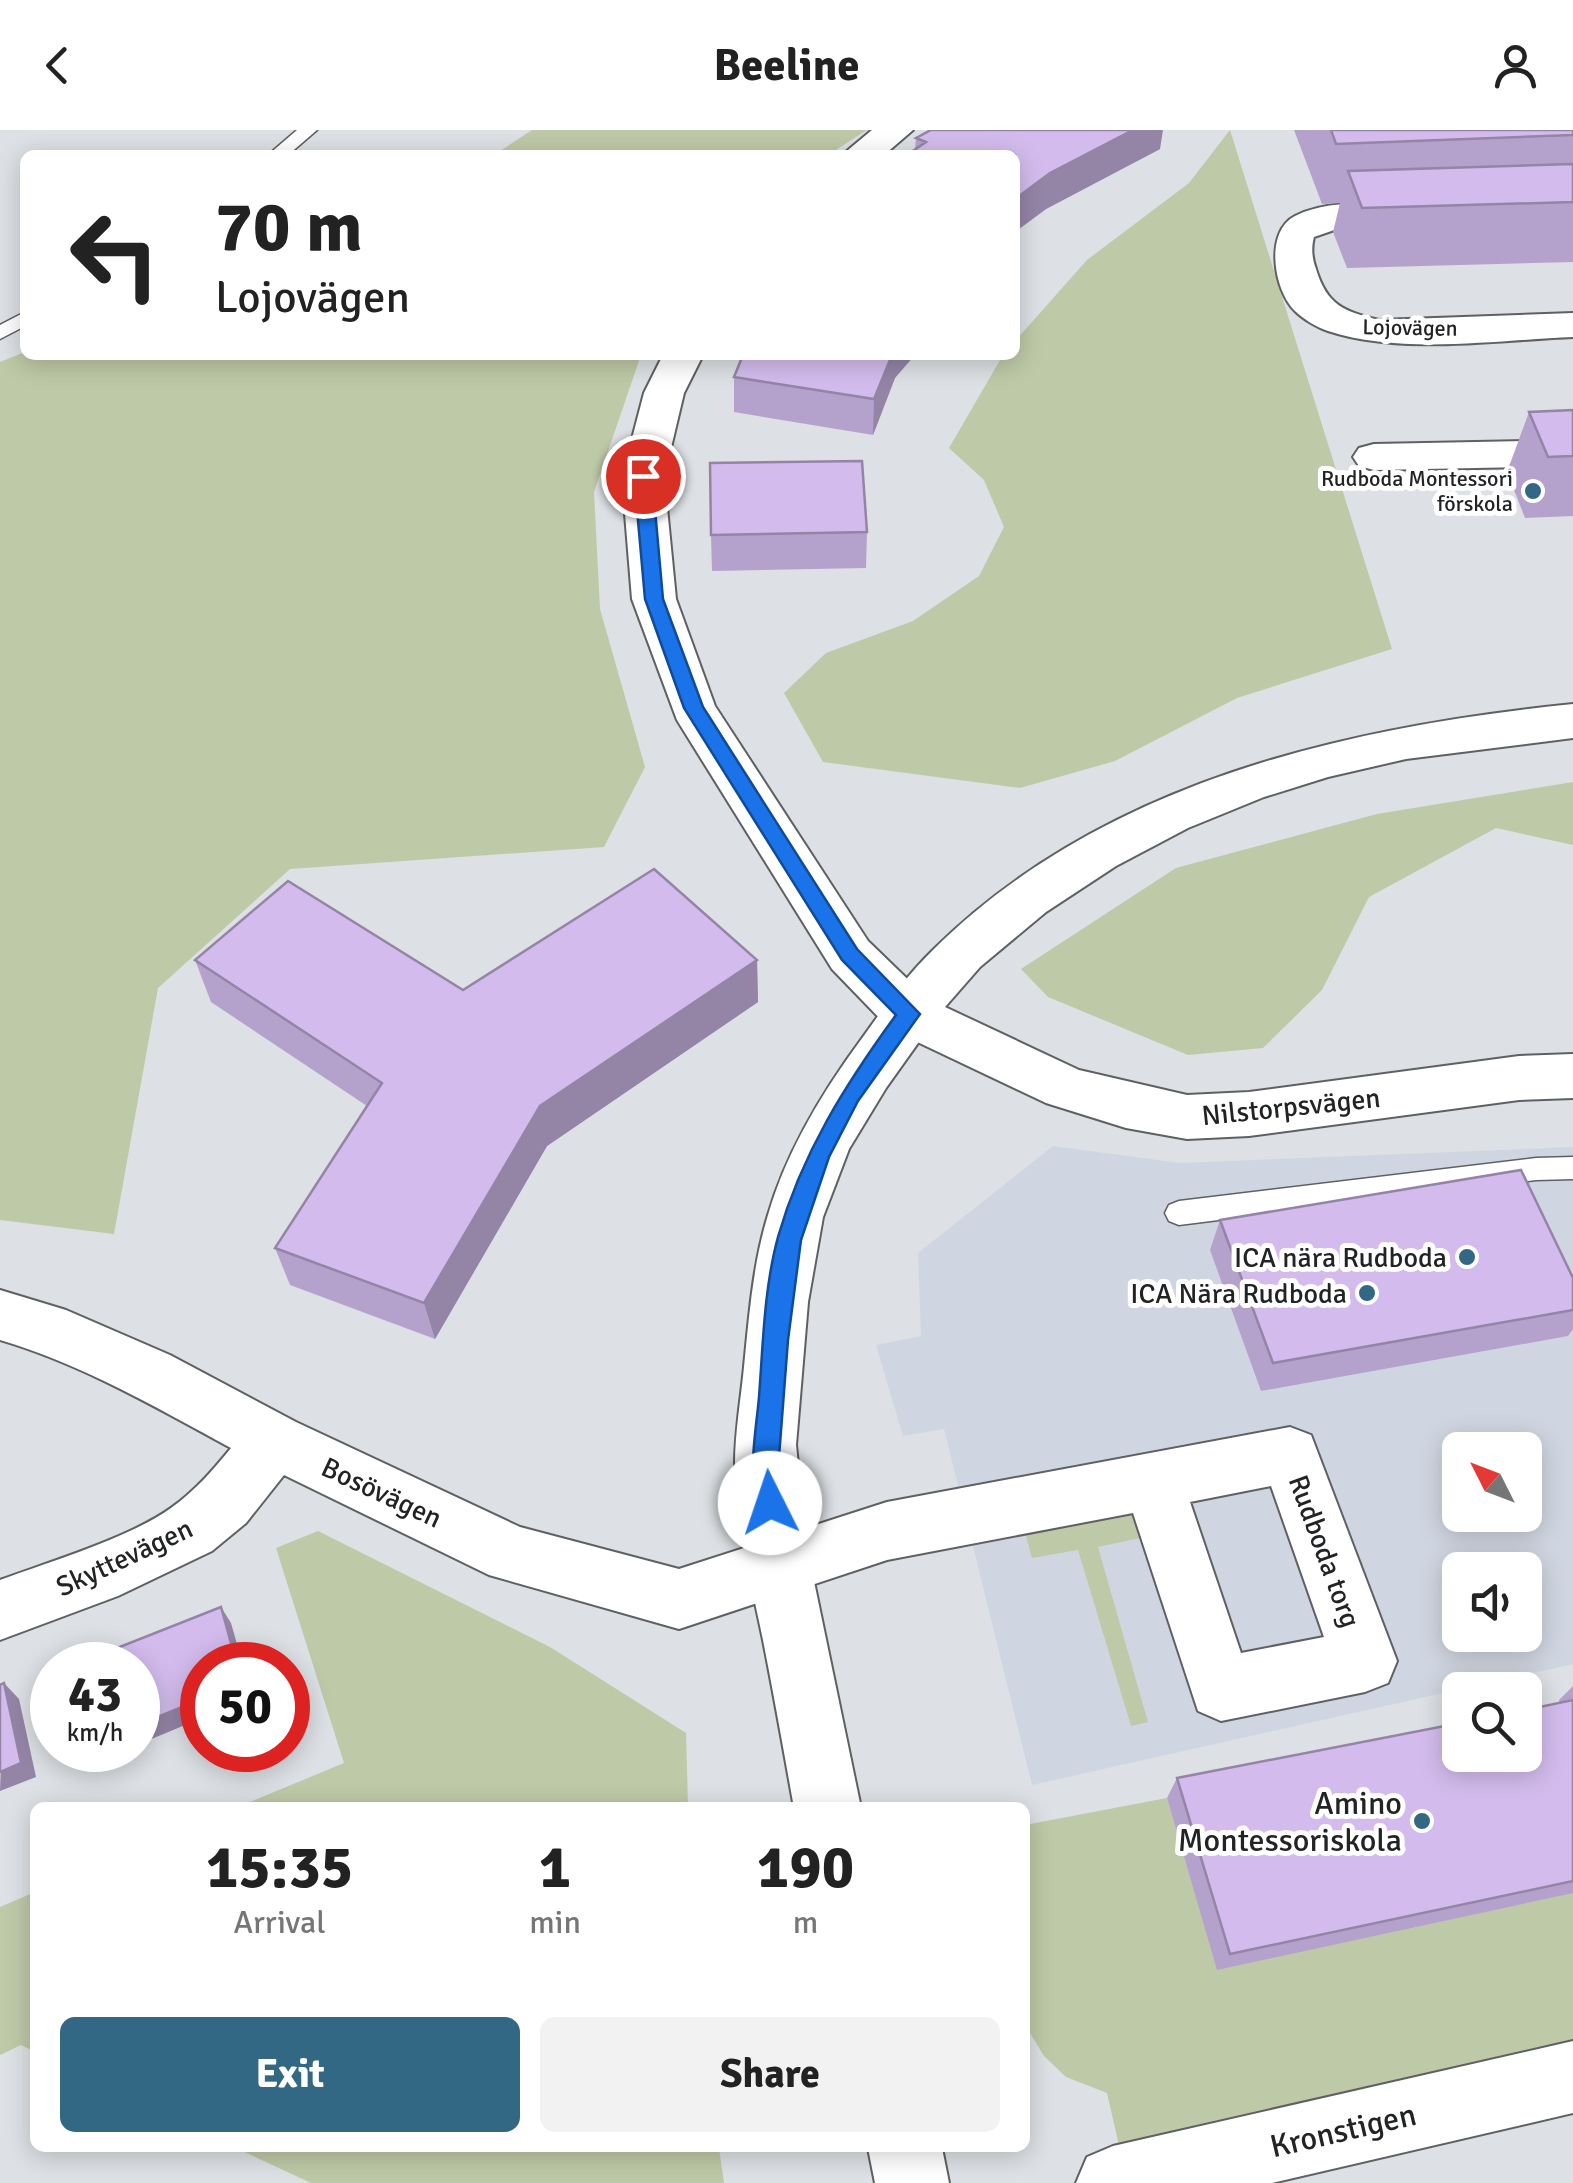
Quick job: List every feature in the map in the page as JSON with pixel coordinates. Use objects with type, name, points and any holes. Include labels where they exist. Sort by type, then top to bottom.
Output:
[{"type":"street","points":[[867,150],[895,130]]},
{"type":"street","name":"Lojovägen","points":[[1442,214],[1329,217],[1308,223],[1296,232],[1292,245],[1309,303],[1338,322],[1379,332],[1573,325]]},
{"type":"street","points":[[680,360],[664,393],[643,476],[654,599],[693,708],[850,954],[909,1014]]},
{"type":"street","points":[[1374,456],[1573,453]]},
{"type":"street","points":[[827,1802],[779,1570],[766,1470],[789,1240],[818,1157],[850,1094],[909,1014],[974,944],[1050,885],[1161,817],[1246,784],[1350,751],[1420,737],[1573,720]]},
{"type":"street","name":"Nilstorpsvägen","points":[[909,1014],[1065,1088],[1126,1106],[1187,1117],[1248,1114],[1519,1078],[1573,1076]]},
{"type":"street","name":"Bosövägen","points":[[0,1315],[45,1328],[149,1374],[275,1441],[511,1554],[680,1599],[779,1570]]},
{"type":"street","name":"Skyttevägen","points":[[0,1610],[96,1575],[190,1531],[224,1503],[275,1441]]},
{"type":"street","points":[[779,1570],[868,1535],[1153,1481]]},
{"type":"street","name":"Kronstigen","points":[[1113,2183],[1573,2077]]},
{"type":"street","points":[[906,2152],[912,2183]]},
{"type":"lane","points":[[283,150],[308,130]]},
{"type":"lane","points":[[1180,1213],[1536,1169],[1573,1168]]},
{"type":"shaded area","points":[[1053,1146],[1180,1163],[1573,1147],[1573,1664],[1537,1672],[1442,1672],[1442,1693],[1032,1785],[944,1429],[903,1436],[876,1345],[921,1336],[918,1253]]},
{"type":"green space","points":[[532,130],[867,130],[836,150],[502,150]]},
{"type":"green space","points":[[1230,130],[1392,649],[1237,698],[1115,761],[1020,788],[823,762],[784,693],[826,653],[913,621],[979,576],[1004,527],[984,480],[949,448],[1000,360],[1020,360],[1020,335],[1087,260],[1189,183]]},
{"type":"green space","points":[[20,354],[20,360],[639,360],[594,492],[600,609],[645,767],[604,847],[290,869],[158,988],[114,1234],[0,1220],[0,362]]},
{"type":"green space","points":[[1573,782],[1573,845],[1496,828],[1369,897],[1322,990],[1263,1048],[1188,1055],[1048,997],[1021,969],[1176,868],[1377,814]]},
{"type":"green space","points":[[1132,1513],[1140,1538],[1098,1547],[1148,1722],[1131,1726],[1078,1550],[1032,1558],[1025,1532]]},
{"type":"green space","points":[[318,1531],[550,1647],[686,1733],[688,1802],[250,1802],[344,1763],[310,1656],[310,1642],[306,1642],[276,1548]]},
{"type":"green space","points":[[1167,1798],[1218,1969],[1573,1892],[1573,2055],[1121,2154],[1107,2093],[1066,2077],[1044,2056],[1030,2033],[1030,1824]]},
{"type":"green space","points":[[30,1894],[30,2050],[21,2045],[0,2055],[0,1907]]},
{"type":"green space","points":[[245,2152],[720,2152],[724,2183],[311,2183]]},
{"type":"building","points":[[931,130],[1133,130],[1050,173],[1020,195],[1020,150],[914,150],[926,142],[916,138]]},
{"type":"building","points":[[1331,130],[1573,130],[1573,135],[1336,144]]},
{"type":"building","points":[[1573,164],[1573,202],[1362,208],[1348,171]]},
{"type":"building","points":[[741,360],[890,360],[874,399],[734,377]]},
{"type":"building","points":[[1573,410],[1573,456],[1548,457],[1529,412]]},
{"type":"building","points":[[862,461],[867,532],[711,535],[710,463]]},
{"type":"building","points":[[654,869],[757,960],[540,1106],[424,1303],[275,1248],[382,1083],[195,960],[288,881],[463,990]]},
{"type":"building","points":[[1521,1170],[1573,1278],[1573,1310],[1273,1363],[1220,1220]]},
{"type":"building","points":[[221,1607],[231,1642],[180,1642],[180,1708],[160,1716],[160,1642],[132,1642]]},
{"type":"building","points":[[4,1683],[21,1763],[0,1772],[0,1685]]},
{"type":"building","points":[[1573,1700],[1573,1881],[1230,1954],[1177,1778],[1442,1726],[1442,1772],[1542,1772],[1542,1706]]},
{"type":"place","name":"Rudboda Montessori förskola","points":[[1533,491]]},
{"type":"place","name":"ICA nära Rudboda","points":[[1467,1257]]},
{"type":"place","name":"ICA Nära Rudboda","points":[[1367,1293]]},
{"type":"place","name":"Amino Montessoriskola","points":[[1422,1821]]},
{"type":"route","points":[[643,476],[654,599],[693,708],[850,954],[909,1014],[850,1094],[818,1157],[789,1240],[766,1470],[770,1503]]}]
